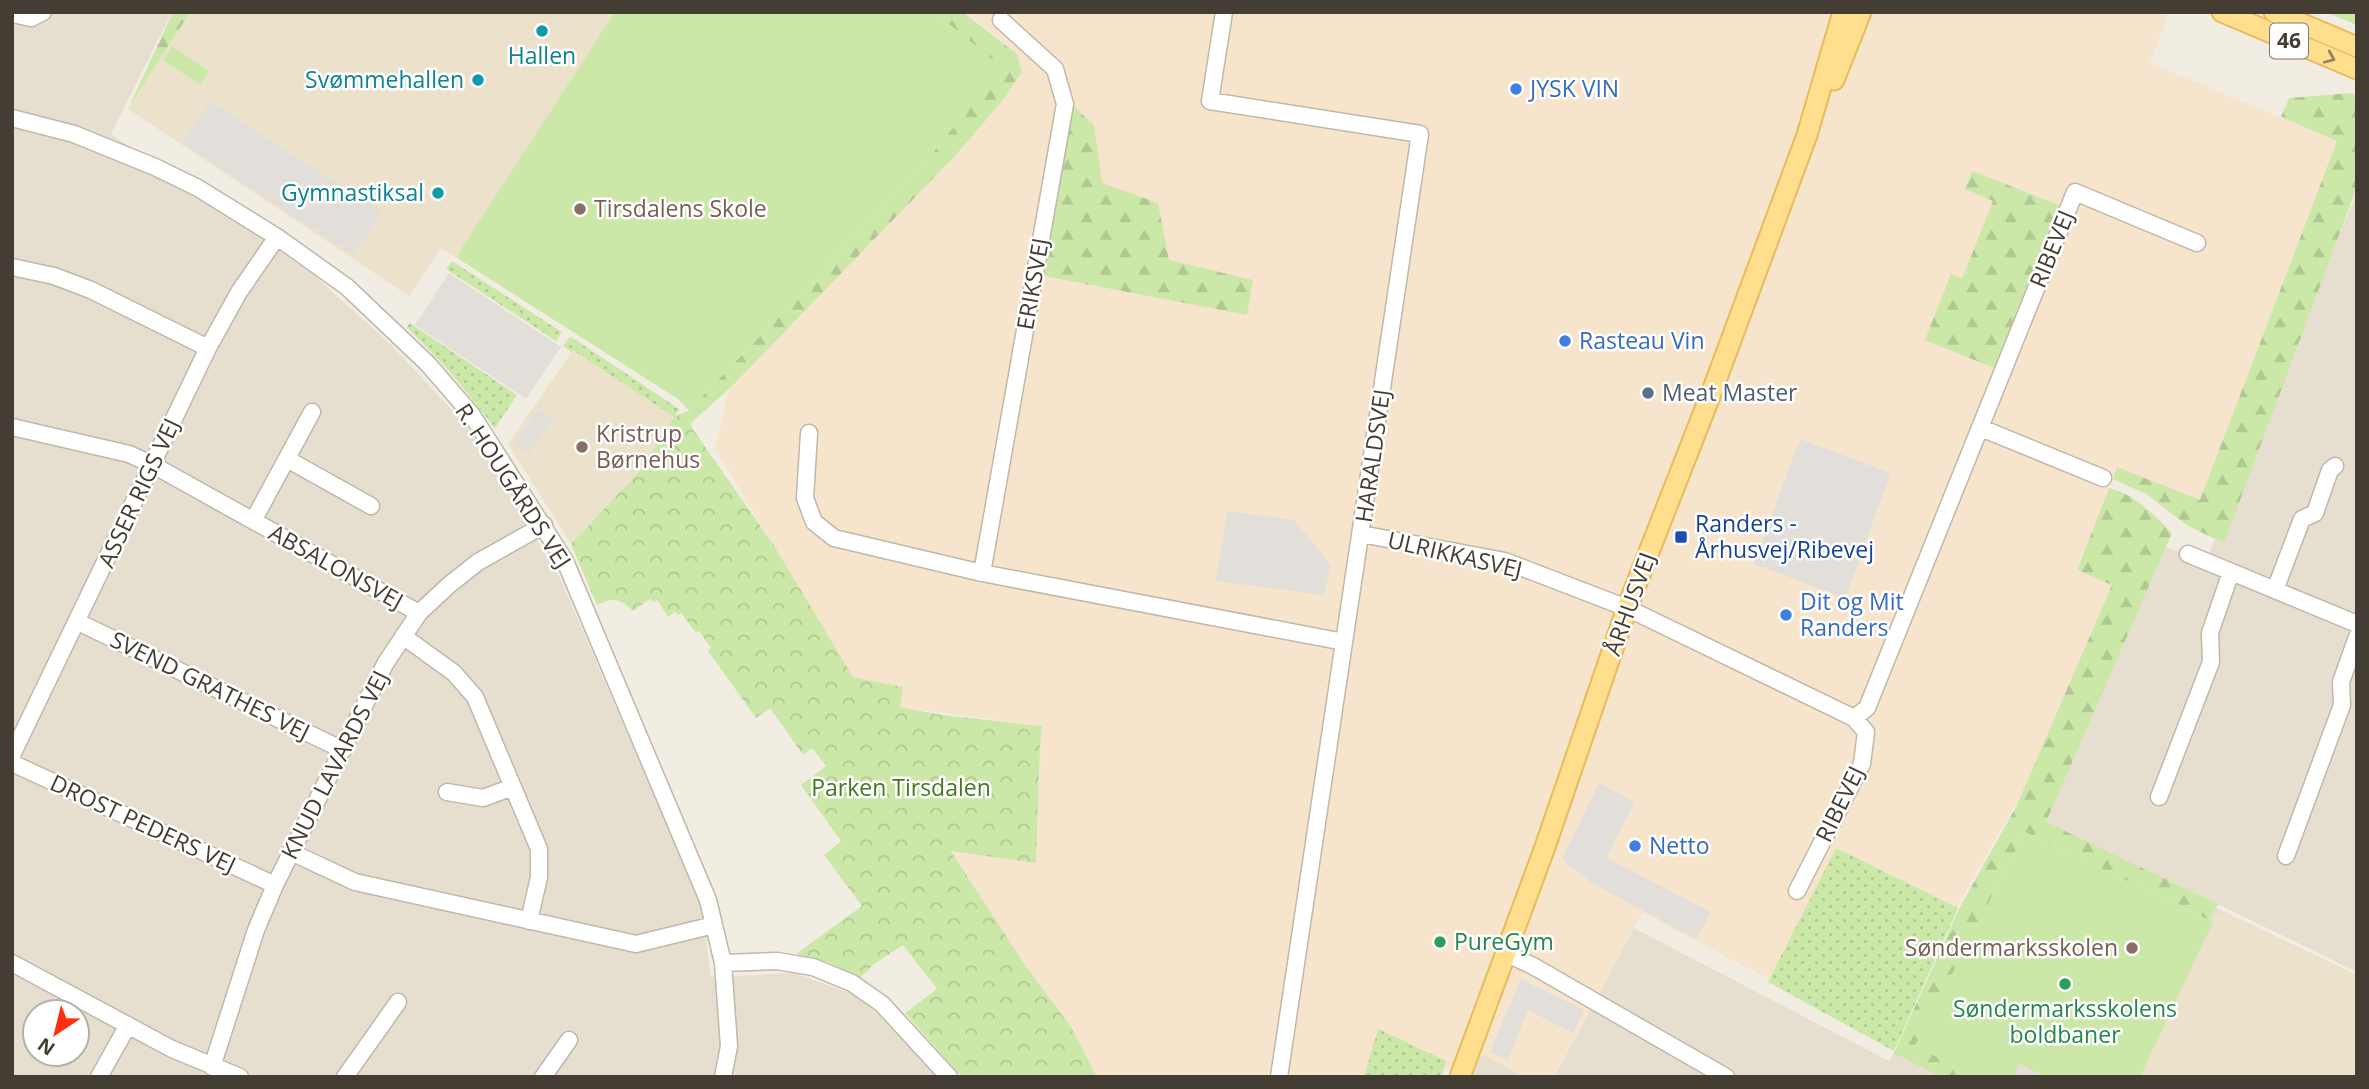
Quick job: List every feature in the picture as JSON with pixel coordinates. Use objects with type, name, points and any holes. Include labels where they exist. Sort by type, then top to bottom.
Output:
[{"type":"main road","name":"46","points":[[2222,12],[2357,69]]},
{"type":"main road","name":"46","points":[[2274,12],[2357,47]]},
{"type":"main road","name":"ÅRHUSVEJ","points":[[1460,1077],[1545,847],[1627,608],[1714,386],[1807,135],[1834,81],[1855,15]]},
{"type":"street","points":[[12,14],[31,18],[43,12]]},
{"type":"street","name":"HARALDSVEJ","points":[[1224,12],[1210,101],[1420,134],[1279,1077]]},
{"type":"street","name":"ERIKSVEJ","points":[[982,573],[1065,104],[1055,69],[1001,20]]},
{"type":"street","name":"R. HOUGÅRDS VEJ","points":[[12,118],[74,134],[155,167],[198,188],[277,237],[347,287],[428,364],[471,415],[565,561],[708,900],[723,963],[729,1046],[723,1077]]},
{"type":"street","name":"RIBEVEJ","points":[[1797,891],[1862,764],[1866,732],[1854,718],[1867,708],[2075,192],[2197,243]]},
{"type":"street","name":"ASSER RIGS VEJ","points":[[12,755],[208,348],[239,292],[277,237]]},
{"type":"street","points":[[12,267],[54,276],[91,290],[208,348]]},
{"type":"street","name":"ABSALONSVEJ","points":[[253,521],[312,412]]},
{"type":"street","name":"ABSALONSVEJ","points":[[12,427],[129,454],[419,613]]},
{"type":"street","points":[[1981,428],[2103,478]]},
{"type":"street","points":[[809,433],[805,498],[814,522],[834,538],[982,573],[1344,642]]},
{"type":"street","points":[[286,459],[371,506]]},
{"type":"street","points":[[2275,590],[2302,519],[2315,513],[2330,470],[2335,466]]},
{"type":"street","name":"KNUD LAVARDS VEJ","points":[[212,1067],[256,930],[291,852],[385,664],[419,613],[478,562],[544,525]]},
{"type":"street","name":"ULRIKKASVEJ","points":[[1361,534],[1505,561],[1627,608]]},
{"type":"street","points":[[2188,554],[2357,624]]},
{"type":"street","points":[[2159,797],[2211,662],[2210,634],[2231,572]]},
{"type":"street","points":[[1627,608],[1854,718]]},
{"type":"street","name":"SVEND GRATHES VEJ","points":[[78,622],[343,750]]},
{"type":"street","points":[[403,636],[454,673],[475,697],[539,849],[539,877],[529,921]]},
{"type":"street","points":[[2286,856],[2342,705],[2341,682],[2357,637]]},
{"type":"street","name":"DROST PEDERS VEJ","points":[[12,763],[275,886]]},
{"type":"street","points":[[447,792],[483,798],[513,787]]},
{"type":"street","points":[[291,852],[355,882],[636,944],[714,925]]},
{"type":"street","points":[[1505,953],[1544,972],[1726,1077]]},
{"type":"street","points":[[723,963],[777,961],[813,967],[852,983],[882,1004],[949,1077]]},
{"type":"street","points":[[12,963],[172,1049],[240,1077]]},
{"type":"street","points":[[345,1077],[398,1002]]},
{"type":"street","points":[[99,1077],[128,1025]]},
{"type":"street","points":[[543,1077],[569,1040]]},
{"type":"shaded area","points":[[12,12],[172,12],[111,134],[315,276],[390,344],[467,426],[561,580],[702,907],[711,977],[795,973],[855,995],[898,1030],[941,1077],[12,1077]]},
{"type":"shaded area","name":"Tirsdalens Skole","points":[[190,12],[934,12],[1002,67],[919,170],[689,410],[678,399],[441,248],[409,296],[128,109]]},
{"type":"shaded area","points":[[966,12],[2158,12],[2168,17],[2150,63],[2337,141],[2200,500],[2117,468],[2077,569],[2112,584],[2023,792],[1881,1037],[1642,913],[1553,1077],[1525,1077],[1484,1055],[1428,1077],[1097,1077],[1071,1027],[1023,962],[951,850],[1036,863],[1042,726],[899,707],[902,687],[853,678],[715,448],[729,388],[953,158],[1000,104],[1022,72],[1017,54]]},
{"type":"shaded area","points":[[210,101],[382,212],[354,255],[182,143]]},
{"type":"shaded area","points":[[2357,192],[2357,972],[2218,904],[2082,844],[2357,975],[2357,1077],[1554,1077],[1634,928],[1889,1061],[2038,824],[2162,546],[2206,561]]},
{"type":"shaded area","points":[[449,273],[561,347],[526,399],[415,325]]},
{"type":"shaded area","name":"Kristrup Børnehus","points":[[573,350],[675,417],[641,470],[571,544],[508,444]]},
{"type":"shaded area","points":[[538,408],[553,418],[529,454],[514,444]]},
{"type":"shaded area","points":[[1800,439],[1891,473],[1845,598],[1754,564]]},
{"type":"shaded area","points":[[1227,511],[1294,520],[1331,565],[1324,595],[1216,581]]},
{"type":"shaded area","points":[[1599,783],[1635,802],[1606,858],[1711,912],[1696,939],[1590,882],[1562,859]]},
{"type":"shaded area","name":"Søndermarksskolen","points":[[2025,832],[2212,922],[2216,914],[2225,914],[2357,975],[2357,1077],[1976,1077]]},
{"type":"shaded area","points":[[1521,979],[1584,1010],[1573,1033],[1528,1010],[1508,1060],[1490,1052]]},
{"type":"shaded area","points":[[1484,1055],[1525,1077],[1445,1077]]},
{"type":"shaded area","points":[[2019,1064],[2046,1077],[2013,1077]]},
{"type":"green space","points":[[173,12],[190,12],[128,109]]},
{"type":"green space","name":"Tirsdalens Skole","points":[[615,12],[934,12],[1002,67],[919,170],[689,410],[678,399],[459,259],[459,252]]},
{"type":"green space","points":[[934,12],[963,12],[1017,54],[1022,72],[1000,104],[953,158],[730,388],[691,423],[689,410],[919,170],[1001,67]]},
{"type":"green space","points":[[2325,12],[2357,12],[2357,25]]},
{"type":"green space","points":[[172,46],[209,71],[200,85],[163,60]]},
{"type":"green space","points":[[2351,93],[2357,96],[2357,187],[2224,543],[2188,526],[2146,494],[2113,479],[2117,467],[2200,500],[2337,141],[2281,117],[2289,98]]},
{"type":"green space","points":[[1071,104],[1094,125],[1102,183],[1158,203],[1169,260],[1253,280],[1247,315],[1044,276]]},
{"type":"green space","points":[[1972,171],[2059,205],[1994,368],[1925,340],[1951,274],[1962,279],[1993,201],[1965,189]]},
{"type":"green space","points":[[452,261],[562,332],[556,341],[446,269]]},
{"type":"green space","points":[[410,323],[517,395],[495,428],[450,372],[407,327]]},
{"type":"green space","points":[[570,336],[679,409],[675,416],[682,413],[684,426],[571,544],[641,470],[674,417],[563,346]]},
{"type":"green space","name":"Parken Tirsdalen","points":[[689,410],[692,428],[773,544],[853,677],[903,687],[900,707],[942,715],[1042,726],[1036,863],[951,851],[1023,962],[1071,1027],[1097,1077],[962,1077],[905,1013],[937,989],[903,945],[873,965],[860,978],[830,963],[796,954],[862,906],[824,855],[841,841],[801,785],[826,766],[812,748],[803,755],[770,708],[756,718],[708,651],[711,648],[699,631],[696,633],[681,613],[678,615],[675,612],[668,617],[657,600],[653,602],[650,599],[633,611],[616,600],[597,605],[571,544],[641,470],[675,417]]},
{"type":"green space","points":[[2109,488],[2136,500],[2172,533],[2046,822],[2218,904],[2209,920],[2025,832],[1916,1046],[1975,1076],[1940,1077],[1894,1053],[1960,907],[2016,807],[2112,585],[2077,570]]},
{"type":"green space","name":"Søndermarksskolens boldbaner","points":[[2025,832],[2213,922],[2140,1077],[2046,1077],[2020,1064],[2013,1077],[1976,1077],[1915,1046]]},
{"type":"green space","points":[[1836,848],[1958,908],[1894,1051],[1768,982]]},
{"type":"green space","points":[[1378,1029],[1446,1061],[1441,1077],[1364,1077]]},
{"type":"place","name":"Hallen","points":[[542,31]]},
{"type":"place","name":"Svømmehallen","points":[[478,80]]},
{"type":"place","name":"JYSK VIN","points":[[1516,89]]},
{"type":"place","name":"Gymnastiksal","points":[[438,193]]},
{"type":"place","name":"Tirsdalens Skole","points":[[580,209]]},
{"type":"place","name":"Rasteau Vin","points":[[1565,341]]},
{"type":"place","name":"Meat Master","points":[[1648,393]]},
{"type":"place","name":"Kristrup Børnehus","points":[[582,447]]},
{"type":"place","name":"Randers - Århusvej/Ribevej","points":[[1681,537]]},
{"type":"place","name":"Dit og Mit Randers","points":[[1786,615]]},
{"type":"place","name":"Netto","points":[[1635,846]]},
{"type":"place","name":"PureGym","points":[[1440,942]]},
{"type":"place","name":"Søndermarksskolen","points":[[2132,948]]},
{"type":"place","name":"Søndermarksskolens boldbaner","points":[[2065,984]]}]
